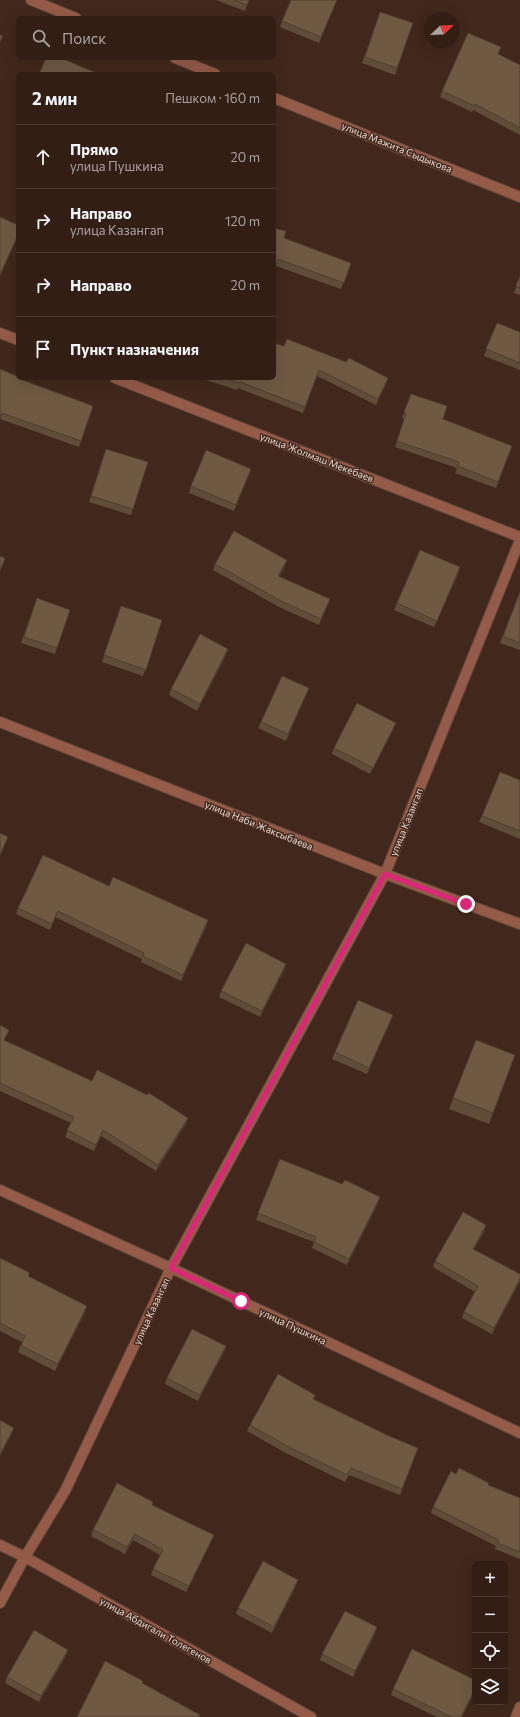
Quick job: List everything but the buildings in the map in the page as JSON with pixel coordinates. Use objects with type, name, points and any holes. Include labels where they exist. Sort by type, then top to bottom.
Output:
[{"type":"street","points":[[31,0],[71,16]]},
{"type":"street","points":[[181,60],[210,72]]},
{"type":"street","name":"улица Мажита Сыдыкова","points":[[276,99],[520,197]]},
{"type":"street","points":[[0,333],[16,339]]},
{"type":"street","name":"улица Жолмаш Мекебаев","points":[[120,380],[520,537]]},
{"type":"street","name":"улица Казангап","points":[[0,1603],[25,1556],[66,1491],[171,1268],[385,874],[520,540]]},
{"type":"street","name":"улица Наби Жаксыбаева","points":[[0,722],[385,874],[520,924]]},
{"type":"street","name":"улица Пушкина","points":[[0,1190],[171,1268],[520,1433]]},
{"type":"street","name":"улица Абдигали Толегенов","points":[[0,1545],[25,1556],[311,1717]]},
{"type":"street","points":[[516,1717],[520,1707]]},
{"type":"route","points":[[241,1301],[171,1268],[385,874],[466,904]]}]
